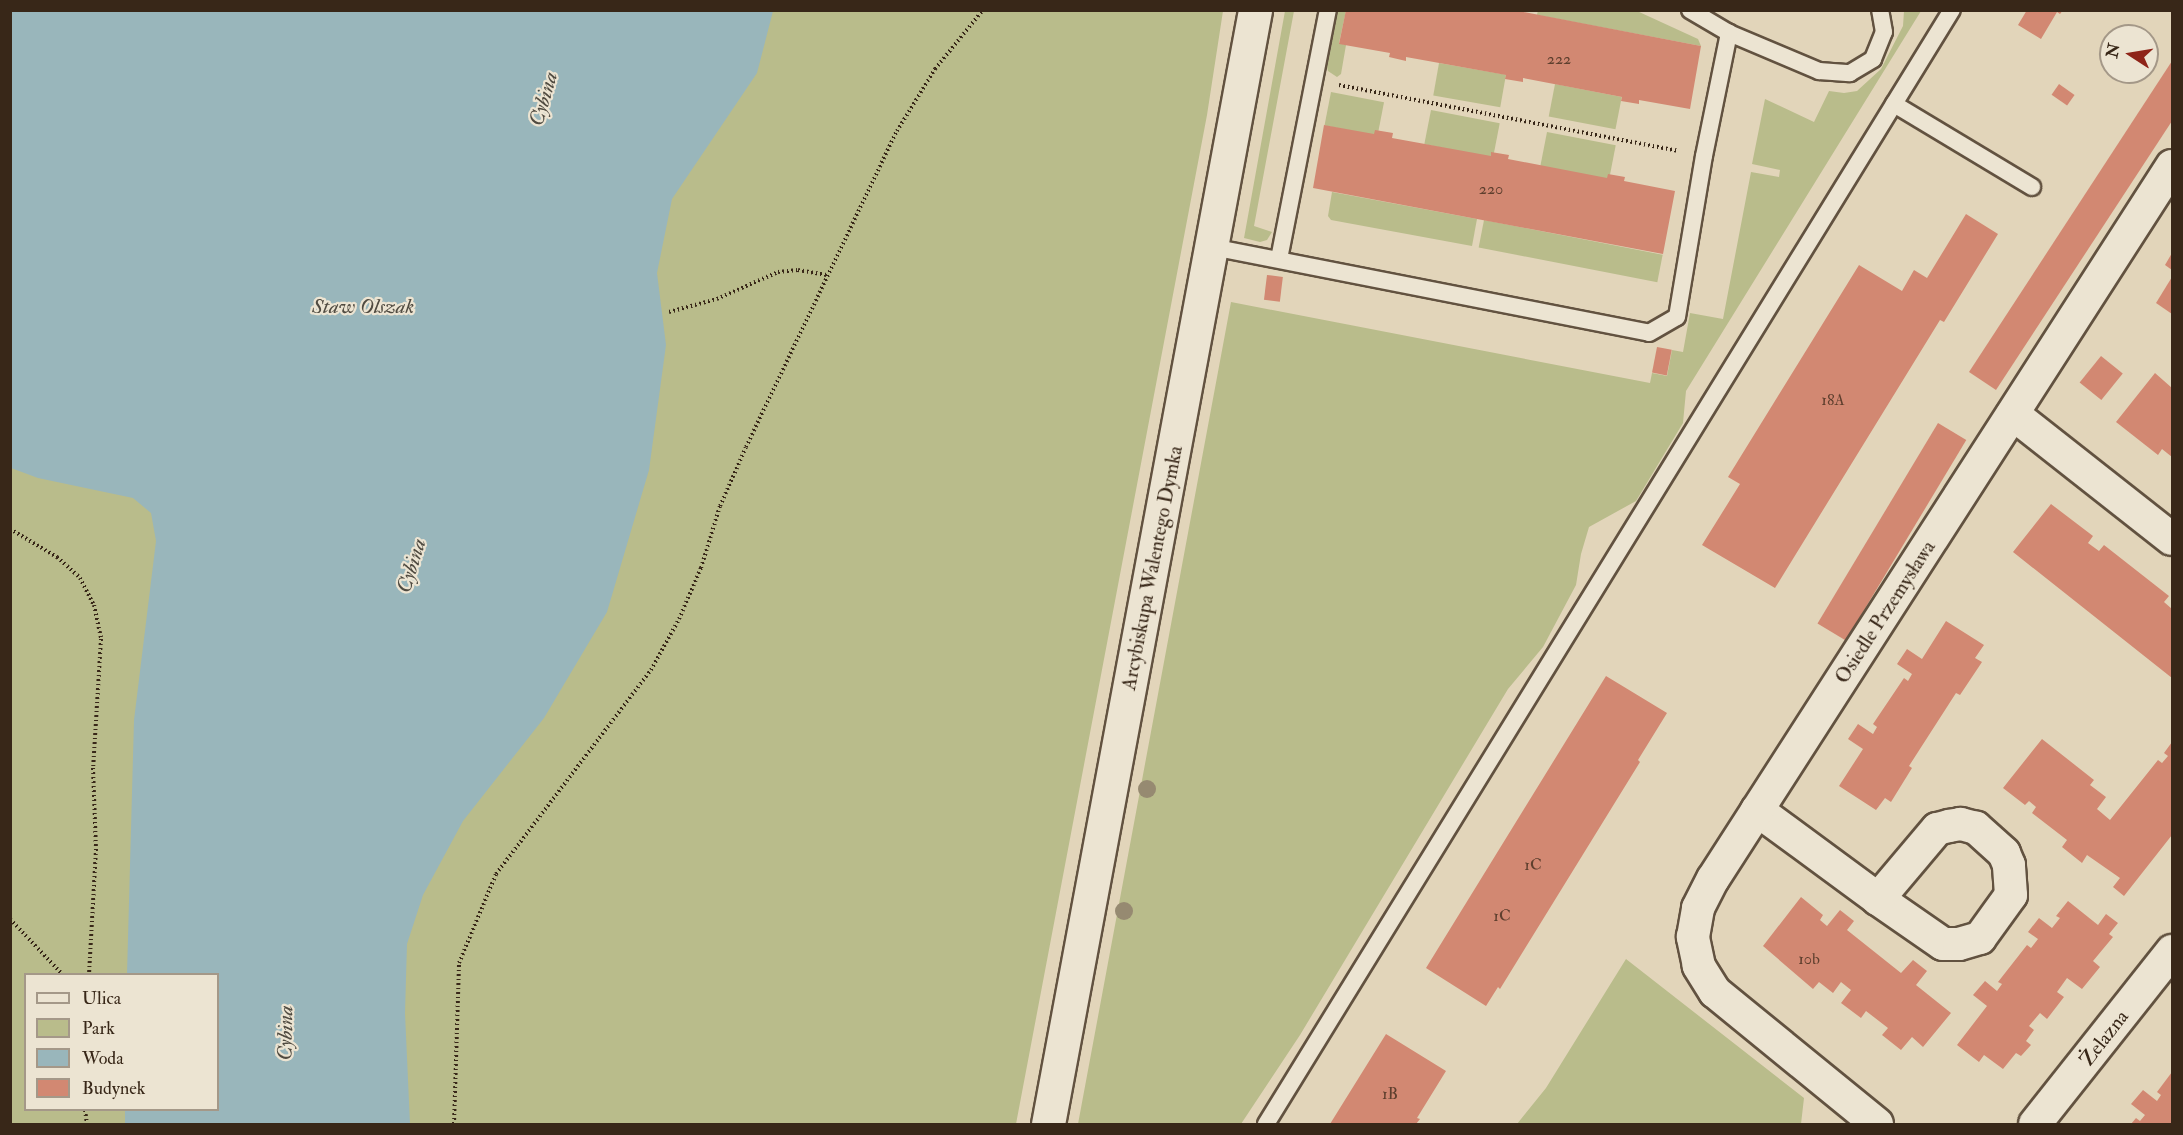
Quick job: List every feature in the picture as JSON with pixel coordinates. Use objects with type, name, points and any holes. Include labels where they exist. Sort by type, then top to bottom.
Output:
[{"type":"street","name":"Arcybiskupa Walentego Dymka","points":[[1047,1125],[1255,10]]},
{"type":"street","name":"Osiedle Przemysława","points":[[1868,1121],[1715,992],[1698,966],[1693,937],[1698,908],[1713,879],[1757,810],[2172,166]]},
{"type":"street","points":[[2013,414],[2172,539]]},
{"type":"street","points":[[1757,810],[1878,899]]},
{"type":"street","name":"Żelazna","points":[[2035,1125],[2172,951]]},
{"type":"lane","points":[[1279,259],[1328,10]]},
{"type":"lane","points":[[1690,10],[1729,33],[1819,71],[1850,73],[1873,59],[1884,32],[1880,10]]},
{"type":"lane","points":[[1266,1125],[1952,10]]},
{"type":"lane","points":[[1212,247],[1649,333],[1677,317],[1704,156],[1729,33]]},
{"type":"lane","points":[[1894,104],[2032,187]]},
{"type":"path","points":[[454,1125],[459,963],[476,917],[496,874],[651,670],[680,619],[701,568],[720,506],[827,275],[897,131],[935,69],[983,10]]},
{"type":"path","points":[[1314,80],[1704,156]]},
{"type":"path","points":[[669,312],[717,299],[778,272],[798,270],[827,275]]},
{"type":"path","points":[[10,529],[57,557],[80,578],[94,605],[101,639],[93,768],[96,849],[90,973]]},
{"type":"path","points":[[10,919],[60,973]]},
{"type":"green space","points":[[1538,10],[1637,11],[1698,39],[1701,46],[1537,15]]},
{"type":"green space","points":[[10,11],[1223,11],[1207,115],[1016,1124],[11,1124]]},
{"type":"green space","points":[[1285,11],[1294,11],[1254,226],[1272,232],[1267,240],[1260,242],[1244,238]]},
{"type":"green space","points":[[1338,11],[1346,11],[1339,43],[1346,45],[1341,74],[1337,77],[1328,71],[1327,67]]},
{"type":"green space","points":[[1904,11],[1921,11],[1686,391],[1683,423],[1636,501],[1589,527],[1581,554],[1576,585],[1543,647],[1508,689],[1300,1035],[1241,1124],[1078,1124],[1231,302],[1650,383],[1652,373],[1667,376],[1672,350],[1683,352],[1690,313],[1723,319],[1751,172],[1779,177],[1780,170],[1752,164],[1765,99],[1814,122],[1829,91],[1844,93],[1857,91],[1881,69],[1903,26]]},
{"type":"green space","points":[[1439,63],[1506,75],[1500,107],[1433,95]]},
{"type":"green space","points":[[1555,84],[1622,97],[1615,129],[1549,116]]},
{"type":"green space","points":[[1331,92],[1384,102],[1378,136],[1325,125]]},
{"type":"green space","points":[[1431,110],[1500,123],[1493,158],[1424,144]]},
{"type":"green space","points":[[1547,132],[1616,145],[1609,180],[1540,166]]},
{"type":"green space","points":[[1332,192],[1477,219],[1472,246],[1331,220],[1328,216]]},
{"type":"green space","points":[[1484,220],[1663,255],[1657,282],[1479,247]]},
{"type":"green space","points":[[1626,959],[1804,1098],[1801,1124],[1517,1124],[1546,1088]]},
{"type":"water","name":"Staw Olszak","points":[[10,11],[773,11],[757,73],[672,199],[657,273],[666,345],[649,470],[607,612],[544,718],[463,821],[423,895],[407,944],[405,1013],[410,1124],[125,1124],[125,1111],[219,1111],[219,973],[127,973],[134,720],[156,541],[151,513],[133,498],[38,478],[11,468]]},
{"type":"building","points":[[1346,10],[1513,10],[1701,46],[1690,109],[1639,100],[1639,104],[1621,101],[1622,97],[1523,78],[1523,82],[1505,79],[1506,75],[1406,57],[1406,61],[1389,57],[1390,53],[1339,44]]},
{"type":"building","points":[[2027,10],[2063,10],[2060,14],[2057,12],[2041,39],[2018,25]]},
{"type":"building","points":[[2172,61],[2172,121],[1996,390],[1969,372]]},
{"type":"building","points":[[2059,84],[2075,95],[2067,106],[2052,95]]},
{"type":"building","points":[[1324,125],[1374,134],[1375,130],[1393,133],[1392,138],[1491,156],[1491,152],[1509,155],[1508,159],[1607,178],[1608,174],[1625,177],[1624,181],[1675,191],[1663,254],[1313,188]]},
{"type":"building","points":[[1966,214],[1998,234],[1944,322],[1940,320],[1775,588],[1702,545],[1740,484],[1728,477],[1859,265],[1902,291],[1914,270],[1927,278]]},
{"type":"building","points":[[2172,253],[2172,270],[2165,265]]},
{"type":"building","points":[[1267,275],[1283,277],[1280,302],[1264,300]]},
{"type":"building","points":[[2172,277],[2172,314],[2156,303]]},
{"type":"building","points":[[1657,347],[1672,350],[1667,375],[1652,373]]},
{"type":"building","points":[[2101,356],[2123,374],[2101,400],[2080,382]]},
{"type":"building","points":[[2155,373],[2172,388],[2172,457],[2162,449],[2158,455],[2116,422]]},
{"type":"building","points":[[1938,423],[1966,440],[1846,641],[1817,624]]},
{"type":"building","points":[[2051,504],[2093,536],[2088,543],[2099,551],[2104,545],[2169,596],[2164,602],[2172,609],[2172,678],[2013,552]]},
{"type":"building","points":[[1946,621],[1984,645],[1975,658],[1982,662],[1960,695],[1956,693],[1909,766],[1912,768],[1891,802],[1885,798],[1876,810],[1839,786],[1863,749],[1848,739],[1858,724],[1873,734],[1877,727],[1873,724],[1904,678],[1908,681],[1912,674],[1897,664],[1907,649],[1922,659]]},
{"type":"building","points":[[1606,676],[1667,713],[1638,760],[1640,762],[1500,989],[1498,987],[1486,1006],[1426,968]]},
{"type":"building","points":[[2042,739],[2094,780],[2090,785],[2106,797],[2097,809],[2110,820],[2158,760],[2162,763],[2168,756],[2164,753],[2172,742],[2172,835],[2124,896],[2113,887],[2120,878],[2087,855],[2082,863],[2062,847],[2067,840],[2032,813],[2036,807],[2029,801],[2025,805],[2003,788]]},
{"type":"building","points":[[1801,897],[1823,915],[1820,920],[1827,926],[1840,910],[1854,921],[1847,930],[1901,973],[1913,960],[1927,971],[1916,985],[1951,1013],[1923,1047],[1912,1037],[1901,1050],[1882,1035],[1888,1028],[1866,1011],[1861,1018],[1841,1003],[1851,990],[1841,982],[1833,993],[1819,982],[1813,989],[1763,946]]},
{"type":"building","points":[[2068,901],[2098,925],[2106,914],[2118,923],[2109,934],[2113,937],[2093,961],[2100,967],[2082,989],[2067,978],[2057,992],[2064,997],[2047,1019],[2040,1013],[2029,1026],[2034,1030],[2026,1041],[2031,1045],[2021,1056],[2016,1053],[2003,1069],[1984,1055],[1979,1062],[1957,1045],[1987,1006],[1973,995],[1985,981],[1997,991],[2002,984],[1998,982],[2027,945],[2031,948],[2038,939],[2028,932],[2039,918],[2052,928],[2060,918],[2056,916]]},
{"type":"building","points":[[1386,1034],[1446,1071],[1417,1118],[1420,1119],[1416,1124],[1330,1124]]},
{"type":"building","points":[[2172,1072],[2172,1124],[2131,1124],[2136,1118],[2140,1121],[2145,1115],[2131,1104],[2143,1090],[2157,1101],[2161,1095],[2157,1092]]},
{"type":"water label","name":"Cybina","points":[[544,99]]},
{"type":"water label","name":"Cybina","points":[[412,566]]},
{"type":"water label","name":"Cybina","points":[[286,1033]]}]
